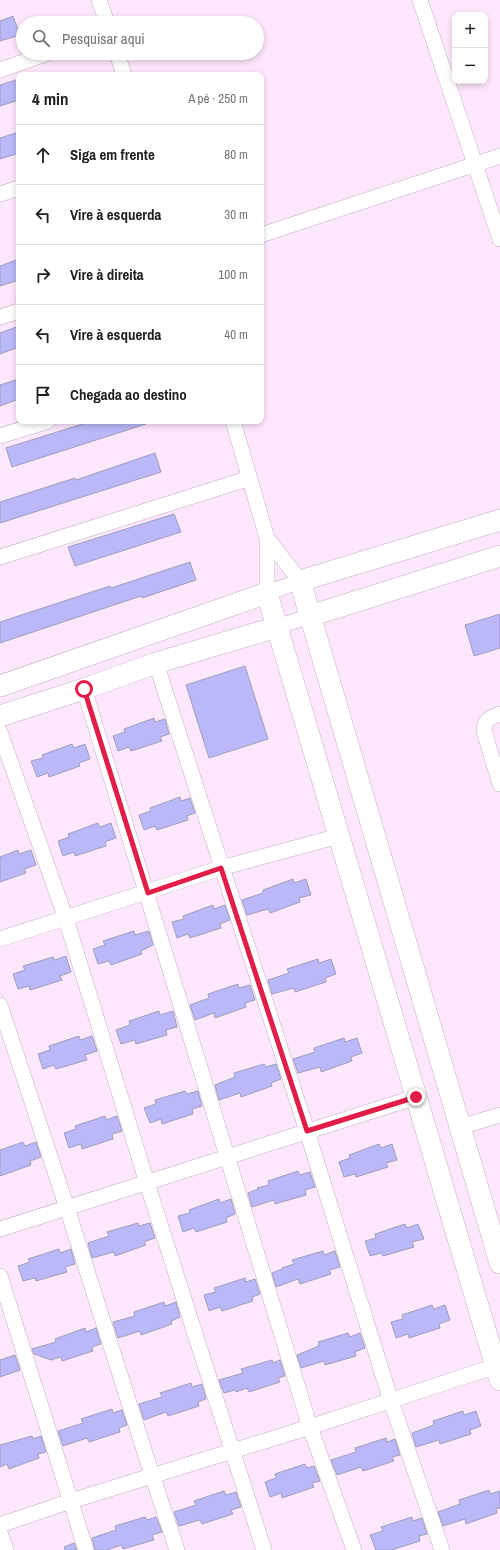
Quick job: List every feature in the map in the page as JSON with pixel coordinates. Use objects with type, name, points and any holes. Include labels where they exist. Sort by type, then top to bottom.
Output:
[{"type":"street","points":[[99,0],[105,16]]},
{"type":"street","points":[[420,0],[500,240]]},
{"type":"street","points":[[0,70],[29,60]]},
{"type":"street","points":[[119,60],[123,72]]},
{"type":"street","points":[[264,234],[500,156]]},
{"type":"street","points":[[0,194],[16,189]]},
{"type":"street","points":[[0,317],[16,312]]},
{"type":"street","points":[[0,436],[38,424]]},
{"type":"street","points":[[0,1525],[152,1475],[391,1401],[498,1373],[267,593],[267,538],[234,424]]},
{"type":"street","points":[[0,558],[250,478]]},
{"type":"street","points":[[0,686],[300,581],[500,520]]},
{"type":"street","points":[[267,538],[300,581],[460,1127],[496,1236],[500,1263]]},
{"type":"street","points":[[0,716],[84,689],[156,663],[277,627],[500,556]]},
{"type":"street","points":[[156,663],[307,1131],[391,1401],[442,1550]]},
{"type":"street","points":[[84,689],[148,893],[310,1427],[354,1550]]},
{"type":"street","points":[[500,714],[489,718],[484,724],[484,731],[500,784]]},
{"type":"street","points":[[0,732],[66,919],[147,1183],[264,1550]]},
{"type":"street","points":[[0,939],[148,893],[221,868],[339,836]]},
{"type":"street","points":[[0,1005],[177,1550]]},
{"type":"street","points":[[0,1229],[416,1097]]},
{"type":"street","points":[[460,1127],[500,1115]]},
{"type":"street","points":[[0,1276],[86,1550]]},
{"type":"street","points":[[0,1533],[6,1550]]},
{"type":"building","points":[[13,16],[16,24],[16,36],[0,41],[0,21]]},
{"type":"building","points":[[16,80],[16,101],[0,106],[0,85]]},
{"type":"building","points":[[16,133],[16,154],[0,159],[0,138]]},
{"type":"building","points":[[16,260],[16,281],[0,286],[0,266]]},
{"type":"building","points":[[16,327],[16,348],[0,354],[0,333]]},
{"type":"building","points":[[16,380],[16,400],[0,406],[0,385]]},
{"type":"building","points":[[82,424],[146,424],[12,467],[6,448]]},
{"type":"building","points":[[155,453],[161,472],[0,523],[0,502],[75,478],[76,480]]},
{"type":"building","points":[[174,514],[181,532],[75,566],[68,547]]},
{"type":"building","points":[[190,562],[196,580],[142,598],[141,596],[0,643],[0,622],[110,586],[111,588]]},
{"type":"building","points":[[500,614],[500,648],[474,656],[465,625]]},
{"type":"building","points":[[245,666],[268,739],[209,758],[186,685]]},
{"type":"building","points":[[154,718],[155,722],[165,719],[169,734],[160,737],[162,741],[131,751],[129,747],[118,751],[113,736],[125,732],[124,729]]},
{"type":"building","points":[[72,744],[74,748],[85,744],[90,759],[79,763],[80,766],[49,777],[48,773],[37,777],[31,761],[43,758],[42,755]]},
{"type":"building","points":[[180,797],[181,801],[190,798],[195,813],[187,816],[188,820],[157,830],[155,826],[144,830],[139,815],[151,811],[150,808]]},
{"type":"building","points":[[98,823],[100,827],[111,823],[116,838],[105,842],[106,846],[75,856],[74,852],[63,856],[58,841],[69,837],[68,834]]},
{"type":"building","points":[[18,850],[19,854],[31,850],[36,865],[24,869],[26,873],[0,882],[0,857]]},
{"type":"building","points":[[293,879],[294,883],[306,879],[311,895],[299,898],[300,902],[270,913],[268,909],[247,915],[242,900],[263,893],[263,890]]},
{"type":"building","points":[[213,905],[214,909],[225,905],[230,920],[220,924],[221,928],[190,938],[188,934],[177,938],[172,922],[184,919],[183,916]]},
{"type":"building","points":[[134,931],[135,935],[149,931],[153,945],[141,951],[142,954],[111,965],[109,961],[98,964],[93,949],[105,945],[103,941]]},
{"type":"building","points":[[66,956],[71,972],[60,976],[62,980],[30,990],[29,986],[18,989],[13,974],[25,970],[23,966],[53,957],[55,960]]},
{"type":"building","points":[[318,959],[319,963],[331,959],[336,974],[325,978],[326,982],[295,992],[294,988],[272,994],[268,980],[289,973],[287,969]]},
{"type":"building","points":[[238,984],[239,988],[250,985],[255,1000],[245,1003],[246,1007],[215,1018],[214,1013],[195,1020],[190,1005],[209,998],[208,994]]},
{"type":"building","points":[[159,1011],[160,1015],[173,1011],[177,1027],[166,1030],[167,1035],[136,1044],[135,1040],[121,1044],[116,1030],[130,1025],[129,1021]]},
{"type":"building","points":[[79,1036],[80,1040],[92,1036],[97,1051],[85,1055],[87,1060],[56,1069],[54,1065],[43,1069],[38,1054],[50,1050],[49,1046]]},
{"type":"building","points":[[344,1038],[345,1042],[357,1038],[362,1053],[351,1057],[352,1061],[321,1072],[320,1067],[298,1073],[293,1059],[315,1052],[314,1048]]},
{"type":"building","points":[[264,1064],[266,1067],[276,1064],[281,1079],[271,1083],[272,1086],[241,1097],[240,1093],[219,1100],[215,1085],[235,1077],[234,1073]]},
{"type":"building","points":[[185,1091],[187,1094],[198,1091],[202,1106],[192,1109],[193,1114],[162,1124],[161,1119],[150,1123],[144,1108],[156,1104],[155,1100]]},
{"type":"building","points":[[105,1116],[106,1120],[117,1116],[122,1131],[112,1134],[113,1139],[82,1149],[81,1144],[69,1148],[64,1133],[76,1129],[75,1126]]},
{"type":"building","points":[[23,1142],[25,1146],[36,1142],[41,1157],[30,1161],[31,1165],[0,1176],[0,1150]]},
{"type":"building","points":[[379,1144],[381,1148],[392,1144],[397,1160],[386,1163],[388,1167],[356,1177],[355,1174],[344,1177],[339,1162],[350,1158],[349,1155]]},
{"type":"building","points":[[298,1171],[300,1175],[310,1172],[315,1187],[305,1190],[306,1195],[275,1204],[274,1200],[252,1207],[248,1193],[258,1189],[257,1188],[269,1185],[268,1181]]},
{"type":"building","points":[[219,1199],[220,1203],[231,1199],[235,1214],[226,1218],[227,1222],[196,1232],[194,1228],[183,1232],[178,1216],[190,1213],[189,1210]]},
{"type":"building","points":[[138,1223],[139,1226],[150,1223],[155,1238],[144,1242],[146,1245],[115,1256],[114,1252],[92,1258],[88,1243],[109,1236],[107,1232]]},
{"type":"building","points":[[405,1224],[407,1228],[418,1224],[424,1239],[412,1242],[414,1247],[383,1256],[381,1253],[370,1256],[365,1241],[376,1238],[375,1234]]},
{"type":"building","points":[[59,1249],[60,1253],[71,1249],[75,1264],[65,1267],[67,1272],[36,1281],[35,1278],[23,1281],[18,1266],[30,1262],[28,1259]]},
{"type":"building","points":[[323,1251],[324,1255],[335,1251],[340,1267],[329,1270],[331,1274],[300,1284],[298,1279],[276,1287],[272,1273],[294,1264],[292,1260]]},
{"type":"building","points":[[245,1278],[246,1282],[255,1279],[260,1294],[252,1297],[253,1301],[222,1311],[220,1307],[209,1311],[204,1295],[216,1292],[214,1288]]},
{"type":"building","points":[[164,1302],[165,1306],[176,1302],[180,1317],[171,1321],[172,1324],[141,1335],[140,1331],[118,1338],[113,1322],[135,1316],[134,1312]]},
{"type":"building","points":[[432,1305],[434,1309],[445,1305],[450,1320],[439,1324],[440,1328],[409,1338],[408,1334],[396,1338],[391,1322],[403,1319],[402,1315]]},
{"type":"building","points":[[85,1328],[86,1332],[96,1328],[101,1344],[92,1347],[93,1351],[62,1361],[61,1357],[51,1360],[34,1354],[32,1349],[56,1342],[55,1339]]},
{"type":"building","points":[[348,1333],[350,1337],[360,1333],[365,1348],[355,1352],[356,1356],[325,1365],[324,1361],[301,1368],[297,1355],[319,1346],[318,1342]]},
{"type":"building","points":[[15,1355],[20,1370],[0,1377],[0,1360]]},
{"type":"building","points":[[272,1360],[273,1363],[280,1360],[285,1376],[278,1378],[280,1382],[249,1392],[247,1388],[236,1392],[235,1390],[224,1393],[219,1380],[243,1373],[241,1369]]},
{"type":"building","points":[[191,1383],[192,1387],[202,1384],[206,1399],[198,1402],[199,1406],[168,1416],[166,1412],[144,1420],[139,1404],[162,1397],[160,1393]]},
{"type":"building","points":[[112,1409],[113,1413],[122,1410],[127,1425],[119,1428],[120,1432],[89,1442],[87,1438],[63,1446],[58,1431],[83,1423],[81,1419]]},
{"type":"building","points":[[463,1411],[464,1415],[476,1411],[481,1426],[470,1430],[471,1434],[440,1444],[439,1440],[416,1447],[412,1433],[434,1425],[433,1421]]},
{"type":"building","points":[[32,1436],[33,1439],[41,1436],[46,1452],[38,1454],[39,1458],[9,1469],[7,1464],[0,1467],[0,1445]]},
{"type":"building","points":[[386,1438],[387,1442],[395,1439],[400,1455],[392,1457],[394,1461],[363,1471],[361,1467],[337,1475],[331,1460],[356,1452],[355,1448]]},
{"type":"building","points":[[305,1464],[307,1468],[314,1466],[320,1481],[312,1483],[314,1487],[282,1498],[281,1493],[270,1497],[265,1482],[276,1478],[275,1474]]},
{"type":"building","points":[[489,1490],[490,1494],[500,1491],[500,1508],[496,1509],[497,1513],[466,1524],[465,1519],[443,1526],[438,1512],[460,1504],[459,1500]]},
{"type":"building","points":[[224,1491],[226,1495],[236,1492],[241,1507],[231,1510],[233,1514],[202,1524],[200,1520],[179,1526],[174,1512],[196,1505],[194,1501]]},
{"type":"building","points":[[145,1517],[147,1520],[156,1517],[162,1532],[152,1535],[154,1540],[123,1549],[121,1545],[107,1550],[95,1550],[92,1538],[116,1530],[115,1526]]},
{"type":"building","points":[[412,1517],[413,1521],[422,1518],[427,1534],[419,1536],[420,1541],[391,1550],[376,1550],[370,1535],[383,1531],[381,1527]]},
{"type":"building","points":[[74,1543],[77,1550],[65,1550],[64,1547]]},
{"type":"route","points":[[84,689],[148,893],[221,868],[307,1131],[416,1097]]}]
